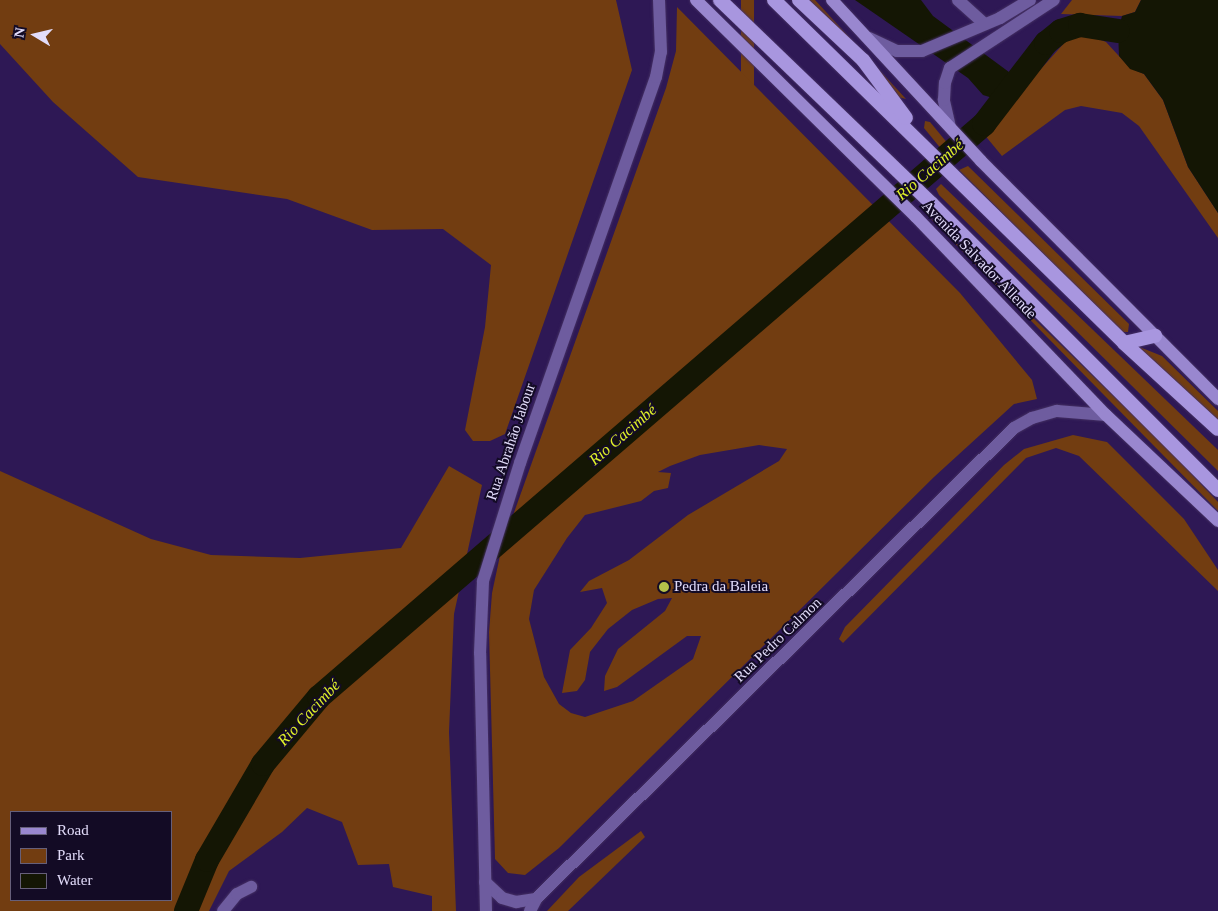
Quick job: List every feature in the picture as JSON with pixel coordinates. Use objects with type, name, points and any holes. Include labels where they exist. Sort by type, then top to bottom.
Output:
[{"type":"highway","name":"Avenida Salvador Allende","points":[[720,0],[931,203],[1218,490]]},
{"type":"highway","points":[[774,0],[1124,343],[1218,429]]},
{"type":"highway","points":[[799,0],[863,60],[934,155]]},
{"type":"highway","points":[[1124,343],[1155,336]]},
{"type":"main road","name":"Avenida Salvador Allende","points":[[696,0],[888,192],[916,217],[1106,415],[1218,521]]},
{"type":"main road","points":[[832,0],[981,161],[1218,399]]},
{"type":"street","name":"Rua Abrahão Jabour","points":[[486,911],[480,653],[483,582],[497,533],[656,77],[661,52],[659,0]]},
{"type":"street","points":[[958,0],[985,24]]},
{"type":"street","points":[[867,37],[897,51],[922,51],[985,24],[1030,0]]},
{"type":"street","points":[[951,128],[944,100],[949,70],[1054,0]]},
{"type":"street","name":"Rua Pedro Calmon","points":[[536,899],[1014,428],[1032,418],[1057,411],[1106,415]]},
{"type":"street","points":[[485,882],[502,898],[516,902],[536,899]]},
{"type":"street","points":[[223,911],[237,894],[251,887]]},
{"type":"street","points":[[530,911],[536,899]]},
{"type":"green space","points":[[0,0],[616,0],[632,70],[505,434],[490,441],[473,441],[465,430],[485,327],[491,265],[443,229],[372,230],[287,199],[138,177],[53,102],[0,44]]},
{"type":"green space","points":[[741,0],[754,0],[754,242],[741,242]]},
{"type":"green space","points":[[808,0],[815,0],[906,99],[898,97]]},
{"type":"green space","points":[[1072,0],[1141,0],[1135,12],[1122,16],[1061,14]]},
{"type":"green space","points":[[677,7],[960,293],[1032,380],[1037,399],[1014,404],[934,477],[559,848],[525,875],[508,873],[495,859],[489,632],[492,593],[502,546],[666,88],[676,51]],"holes":[[[759,445],[787,449],[779,461],[688,515],[629,560],[589,581],[580,592],[602,588],[607,603],[591,628],[570,650],[562,693],[577,691],[585,680],[590,652],[608,629],[632,610],[658,599],[672,598],[665,611],[618,649],[605,676],[604,691],[617,687],[687,636],[701,636],[693,659],[633,701],[585,717],[571,713],[559,704],[544,677],[529,619],[534,590],[567,538],[585,515],[641,501],[654,491],[668,488],[671,473],[658,472],[700,455]]]},
{"type":"green space","points":[[1086,34],[1106,42],[1130,68],[1144,74],[1163,100],[1188,167],[1218,213],[1218,238],[1139,126],[1122,113],[1081,106],[1065,110],[1002,156],[983,133],[1066,41]]},
{"type":"green space","points":[[925,121],[930,122],[949,145],[942,150],[924,128]]},
{"type":"green space","points":[[968,166],[1129,324],[1128,332],[1122,332],[959,170]]},
{"type":"green space","points":[[941,184],[1218,450],[1218,471],[939,195],[936,189]]},
{"type":"green space","points":[[923,211],[1167,448],[1218,502],[1218,511]]},
{"type":"green space","points":[[1137,346],[1162,356],[1218,411],[1218,424]]},
{"type":"green space","points":[[1073,435],[1107,442],[1184,519],[1218,570],[1218,591],[1079,456],[1056,448],[1026,458],[843,643],[839,639],[845,627],[1004,465],[1024,449]]},
{"type":"green space","points":[[449,466],[482,485],[454,614],[449,732],[456,911],[432,911],[432,896],[393,887],[389,864],[358,865],[342,822],[307,808],[282,832],[229,871],[209,911],[0,911],[0,471],[151,539],[211,555],[300,558],[401,548]]},
{"type":"green space","points":[[641,831],[645,837],[568,911],[547,911],[579,877]]},
{"type":"water","points":[[855,0],[921,0],[933,16],[1013,75],[996,99],[983,95],[968,78]]},
{"type":"water","points":[[1141,0],[1218,0],[1218,213],[1188,167],[1163,100],[1144,74],[1130,69],[1119,56],[1118,31],[1122,16],[1135,12]]},
{"type":"waterway","name":"Rio Cacimbé","points":[[186,911],[207,860],[263,764],[319,697],[984,124],[1046,43],[1061,31],[1080,25],[1118,31]]},
{"type":"place","name":"Pedra da Baleia","points":[[664,587]]}]
